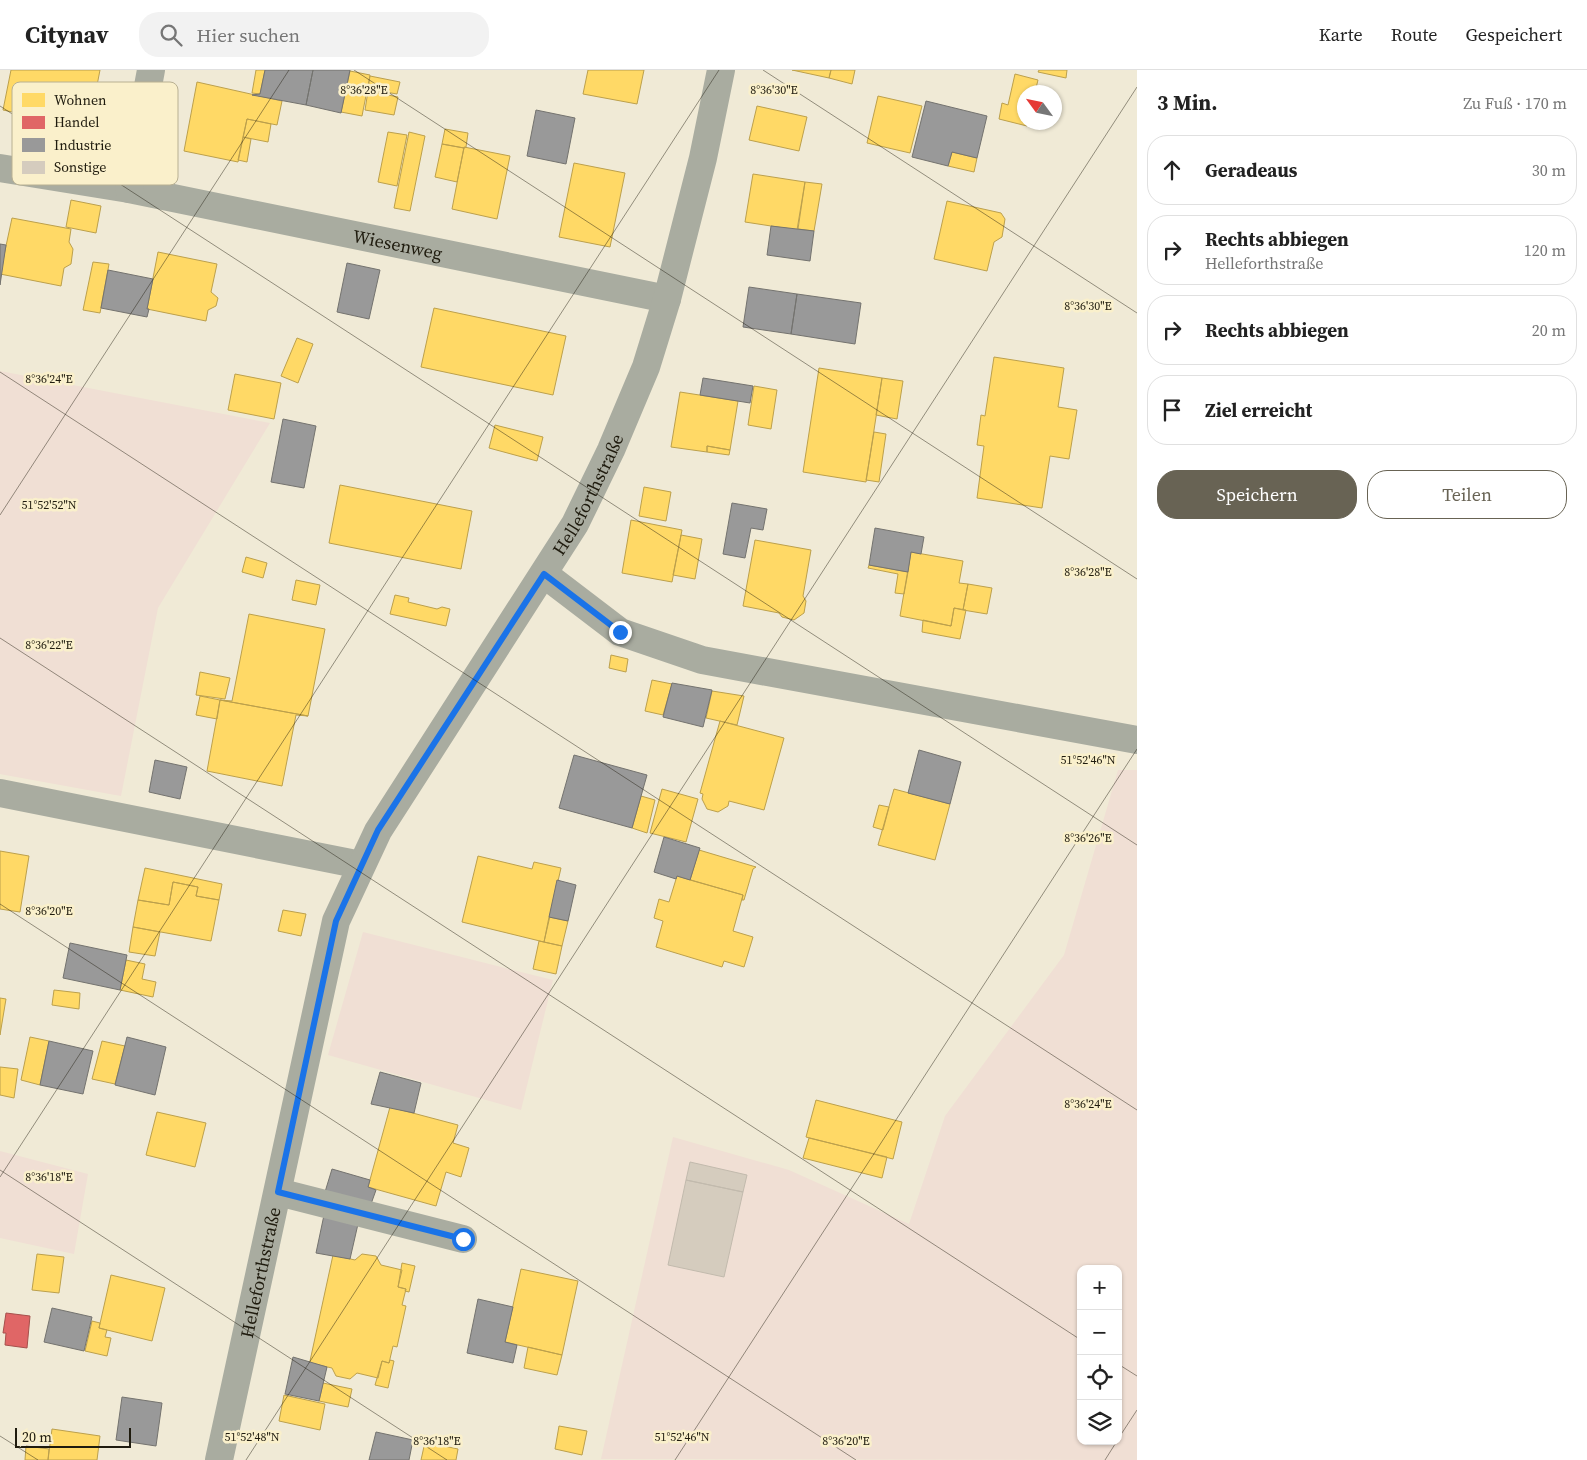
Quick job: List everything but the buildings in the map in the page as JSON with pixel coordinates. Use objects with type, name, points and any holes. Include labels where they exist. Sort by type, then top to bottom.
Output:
[{"type":"street","name":"Helleforthstraße","points":[[219,1460],[336,921],[378,830],[575,524],[611,450],[646,367],[667,300],[703,158],[721,70]]},
{"type":"street","name":"Wiesenweg","points":[[104,185],[667,300]]},
{"type":"street","points":[[129,189],[130,185]]},
{"type":"street","points":[[544,574],[620,632],[702,660],[1137,740]]},
{"type":"street","points":[[0,793],[361,865]]},
{"type":"street","points":[[278,1192],[463,1239]]},
{"type":"shaded area","points":[[0,371],[270,423],[158,608],[121,796],[0,774]]},
{"type":"shaded area","points":[[1118,770],[1137,770],[1137,1460],[601,1459],[673,1137],[789,1170],[909,1224],[945,1116],[1064,955]]},
{"type":"shaded area","points":[[363,932],[553,980],[521,1110],[328,1055]]},
{"type":"shaded area","points":[[0,1151],[88,1174],[74,1254],[0,1238]]},
{"type":"route","points":[[463,1239],[278,1192],[336,921],[378,830],[544,574],[620,632]]}]
